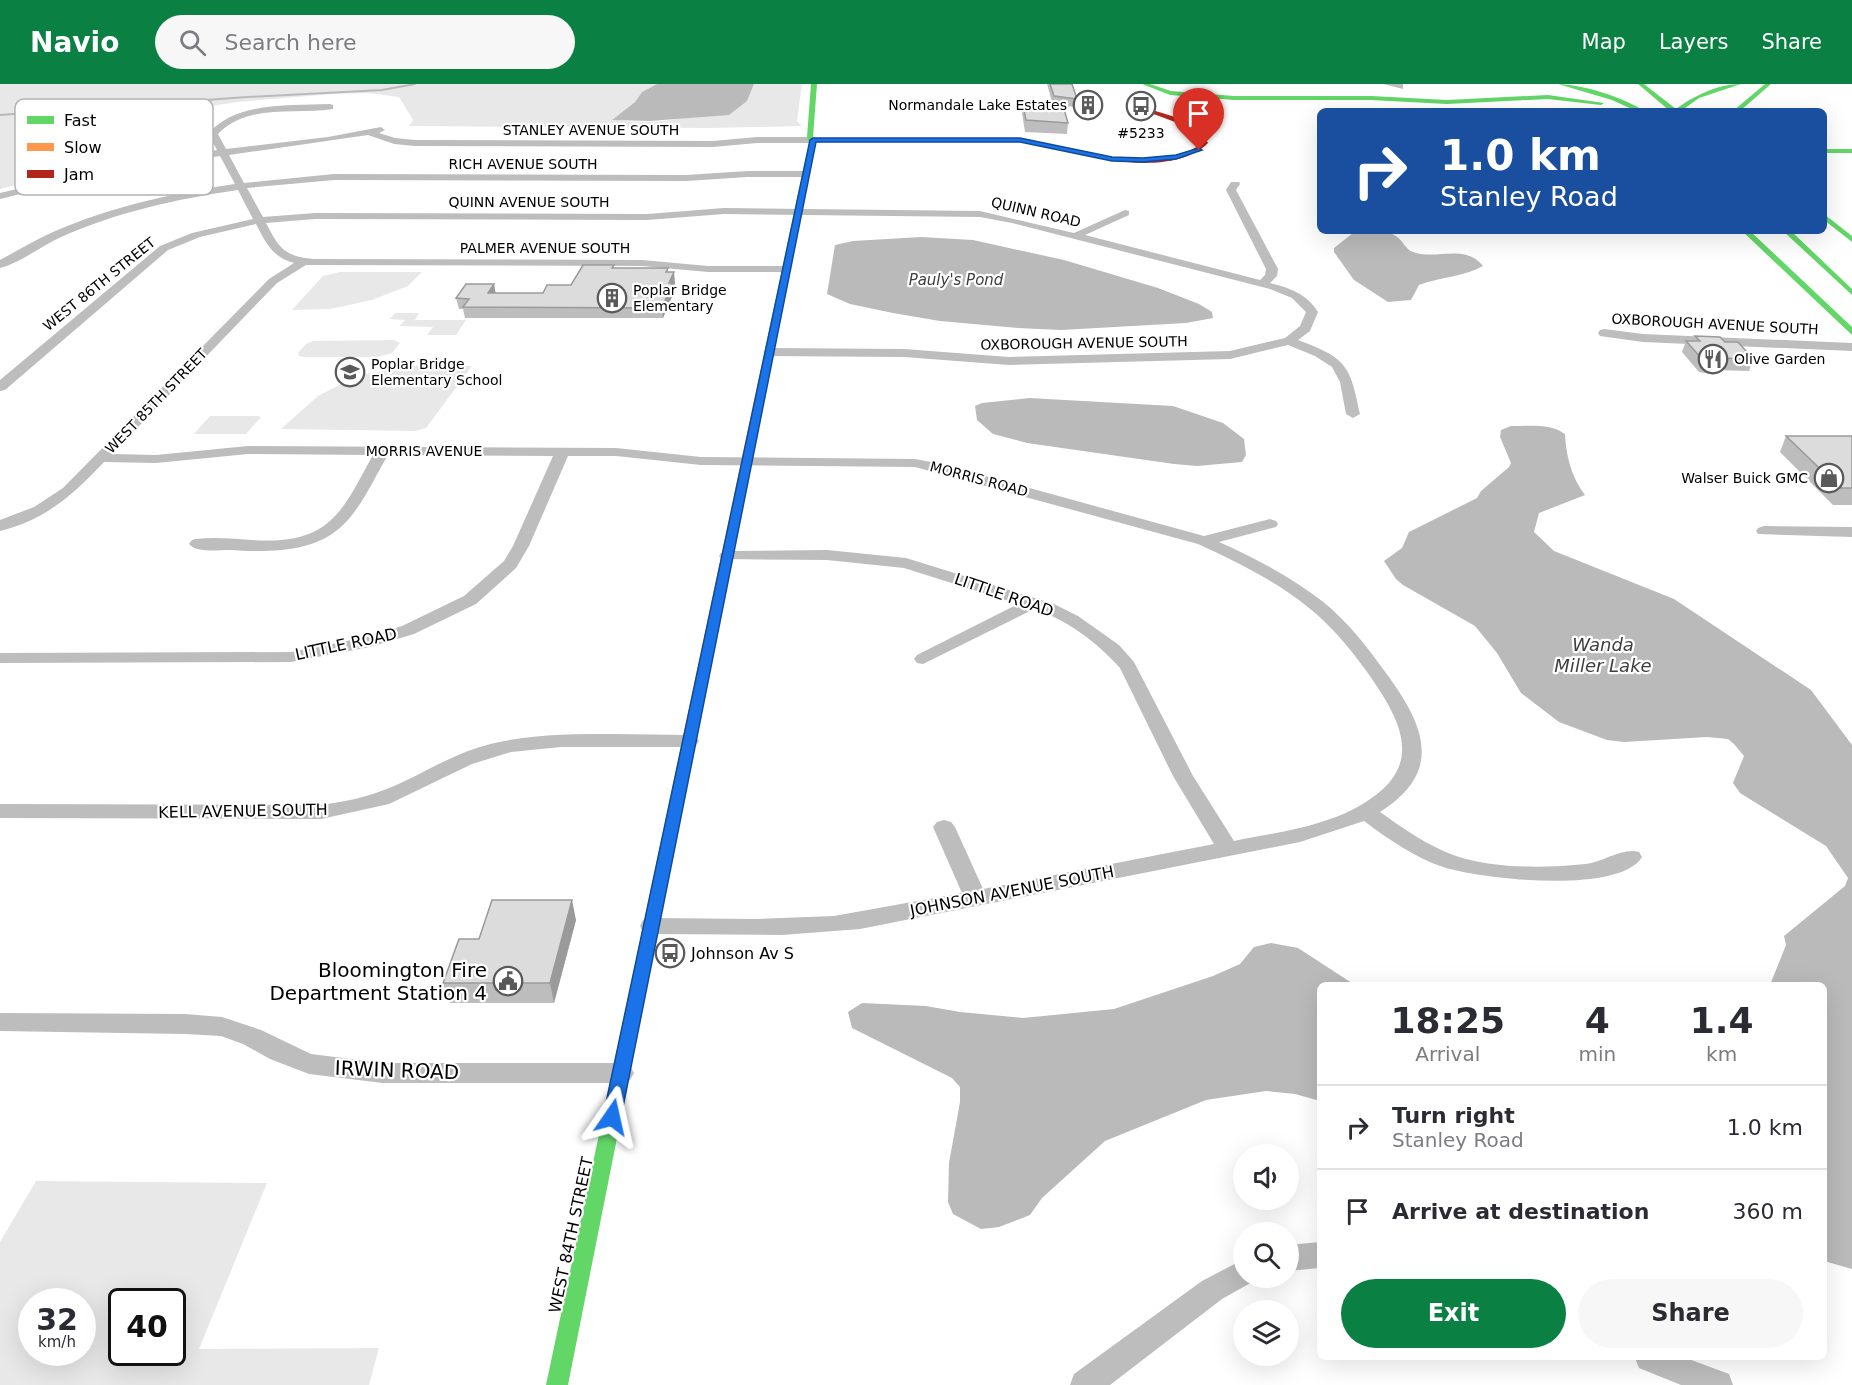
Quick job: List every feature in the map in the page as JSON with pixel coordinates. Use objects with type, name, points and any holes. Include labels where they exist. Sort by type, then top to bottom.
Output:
[{"type":"main road","name":"WEST 84TH STREET","points":[[814,84],[810,137],[819,131]]},
{"type":"main road","points":[[1523,84],[1541,96]]},
{"type":"main road","points":[[1561,84],[1614,99],[1634,108]]},
{"type":"main road","points":[[1678,108],[1693,98],[1738,84]]},
{"type":"main road","points":[[1740,108],[1768,84]]},
{"type":"main road","points":[[1636,88],[1670,108]]},
{"type":"main road","points":[[1636,88],[1652,108]]},
{"type":"main road","points":[[1143,93],[1204,99],[1371,98],[1447,102],[1514,91],[1601,103],[1612,108]]},
{"type":"main road","points":[[819,131],[863,140],[1020,140],[1112,159],[1176,157],[1199,150],[1205,143],[1196,126],[1150,111],[1143,93]]},
{"type":"main road","points":[[1143,93],[1165,98],[1168,94]]},
{"type":"main road","name":"WEST 84TH STREET","points":[[557,1385],[786,269],[806,174],[819,131]]},
{"type":"main road","points":[[1827,151],[1852,151]]},
{"type":"main road","points":[[1827,219],[1852,240]]},
{"type":"main road","points":[[1749,234],[1852,332]]},
{"type":"main road","points":[[1790,234],[1852,293]]},
{"type":"street","points":[[304,261],[278,253],[213,134],[232,118],[255,112],[330,107]]},
{"type":"street","points":[[213,154],[299,145],[392,127]]},
{"type":"street","name":"STANLEY AVENUE SOUTH","points":[[370,133],[394,141],[414,143],[713,144],[819,131]]},
{"type":"street","name":"RICH AVENUE SOUTH","points":[[213,190],[334,177],[686,178],[748,174],[806,174]]},
{"type":"street","points":[[1235,184],[1231,190],[1272,269],[1271,276],[1262,284]]},
{"type":"street","points":[[0,196],[15,192]]},
{"type":"street","name":"RICH AVENUE SOUTH","points":[[0,265],[56,235],[102,217],[185,195]]},
{"type":"street","name":"QUINN AVENUE SOUTH","points":[[260,220],[315,216],[647,217],[711,212],[798,212]]},
{"type":"street","name":"QUINN ROAD","points":[[798,212],[962,212],[997,216],[1262,284],[1289,292],[1308,305],[1312,312],[1311,320],[1306,328],[1289,341]]},
{"type":"street","points":[[1075,236],[1125,213]]},
{"type":"street","name":"WEST 86TH STREET","points":[[0,387],[164,248],[215,229],[260,220]]},
{"type":"street","name":"PALMER AVENUE SOUTH","points":[[304,261],[642,263],[708,269],[786,269]]},
{"type":"street","name":"WEST 85TH STREET","points":[[0,526],[21,519],[55,501],[273,282],[304,261]]},
{"type":"street","name":"OXBOROUGH AVENUE SOUTH","points":[[1852,340],[1639,332],[1604,333],[1643,338],[1852,347]]},
{"type":"street","points":[[1289,341],[1324,355],[1342,368],[1346,376],[1353,414]]},
{"type":"street","name":"OXBOROUGH AVENUE SOUTH","points":[[769,351],[904,352],[982,360],[1035,361],[1230,355],[1260,350],[1289,341]]},
{"type":"street","points":[[8,365],[24,365]]},
{"type":"street","name":"MORRIS AVENUE","points":[[100,458],[156,459],[248,450],[627,452],[678,459],[748,461]]},
{"type":"street","points":[[197,544],[281,544],[320,535],[339,520],[383,451]]},
{"type":"street","name":"LITTLE ROAD","points":[[0,658],[291,657],[370,642],[408,630],[470,600],[510,564],[521,546],[562,452]]},
{"type":"street","name":"MORRIS ROAD","points":[[748,461],[915,463],[949,470],[1204,541],[1261,568],[1298,591],[1328,615],[1356,644],[1396,699],[1406,719],[1412,740],[1411,759],[1403,777],[1388,796],[1366,812]]},
{"type":"street","points":[[1204,541],[1270,524]]},
{"type":"street","points":[[1764,531],[1852,532]]},
{"type":"street","name":"LITTLE ROAD","points":[[728,556],[827,555],[880,559],[930,570],[1033,603],[1072,620],[1113,649],[1128,666],[1184,776],[1228,849]]},
{"type":"street","points":[[922,659],[1033,603]]},
{"type":"street","name":"KELL AVENUE SOUTH","points":[[0,811],[321,812],[350,808],[378,800],[457,761],[511,747],[555,742],[689,741]]},
{"type":"street","points":[[1366,812],[1425,851],[1451,862],[1482,868],[1513,872],[1598,870],[1631,857]]},
{"type":"street","name":"JOHNSON AVENUE SOUTH","points":[[651,926],[821,926],[860,921],[1322,830],[1366,812]]},
{"type":"street","points":[[944,827],[975,897]]},
{"type":"street","name":"IRWIN ROAD","points":[[0,1022],[185,1024],[222,1027],[252,1037],[279,1052],[309,1064],[383,1073],[621,1072]]},
{"type":"street","points":[[1299,1257],[1317,1255]]},
{"type":"street","points":[[1085,1385],[1212,1290],[1233,1278]]},
{"type":"street","points":[[1655,1360],[1718,1385]]},
{"type":"shaded area","points":[[0,84],[657,84],[642,92],[635,102],[613,119],[647,122],[681,119],[747,101],[754,84],[802,84],[797,121],[802,126],[711,128],[409,126],[413,120],[399,97],[369,93],[332,94],[213,106],[213,99],[15,99],[15,185],[0,189]]},
{"type":"shaded area","points":[[340,272],[422,272],[408,286],[372,300],[330,309],[292,310],[323,276]]},
{"type":"shaded area","points":[[395,313],[419,313],[415,320],[466,320],[456,335],[427,335],[433,327],[400,326],[405,320],[390,319]]},
{"type":"shaded area","points":[[394,340],[400,343],[392,353],[378,357],[306,357],[299,356],[298,353],[306,344],[313,341]]},
{"type":"shaded area","points":[[420,365],[472,366],[426,428],[415,431],[281,429],[318,396],[359,375]]},
{"type":"shaded area","points":[[210,416],[261,417],[246,434],[194,434]]},
{"type":"shaded area","points":[[36,1181],[267,1183],[199,1349],[379,1348],[369,1385],[0,1385],[0,1242]]},
{"type":"water","points":[[657,84],[754,84],[747,101],[729,115],[650,121],[612,120],[635,102],[642,92]]},
{"type":"water","points":[[1352,234],[1392,234],[1409,250],[1416,253],[1460,254],[1476,259],[1483,266],[1419,285],[1411,300],[1388,302],[1354,280],[1334,252],[1334,248]]},
{"type":"water","name":"Pauly's Pond","points":[[921,237],[973,240],[1064,260],[1158,288],[1199,304],[1212,312],[1213,318],[1186,323],[1061,330],[1018,328],[940,321],[893,313],[850,304],[827,294],[835,245],[853,241]]},
{"type":"water","points":[[1029,398],[1173,406],[1223,423],[1244,439],[1246,455],[1242,462],[1197,466],[1174,464],[1027,443],[993,434],[977,420],[975,406],[982,403]]},
{"type":"water","name":"Wanda Miller Lake","points":[[1511,426],[1532,426],[1553,428],[1565,434],[1570,466],[1585,495],[1539,513],[1534,532],[1554,551],[1674,599],[1811,690],[1852,745],[1852,1269],[1827,1262],[1827,982],[1771,982],[1786,945],[1784,936],[1845,886],[1848,878],[1826,846],[1740,793],[1733,783],[1744,756],[1728,739],[1707,737],[1624,742],[1607,740],[1559,722],[1521,693],[1497,653],[1475,626],[1403,585],[1384,561],[1402,548],[1409,532],[1477,498],[1481,491],[1509,467],[1511,463],[1500,437],[1501,430]]},
{"type":"water","points":[[1271,943],[1298,948],[1350,982],[1317,982],[1317,1100],[1295,1094],[1266,1091],[1206,1100],[1105,1141],[1042,1198],[1030,1215],[999,1227],[981,1229],[953,1214],[948,1202],[949,1163],[960,1102],[960,1087],[952,1078],[852,1028],[848,1012],[862,1003],[926,1006],[1023,1018],[1114,1009],[1213,976],[1240,964],[1254,947]]},
{"type":"building","name":"Normandale Lake Estates","points":[[1050,84],[1072,84],[1077,99],[1054,96]]},
{"type":"building","points":[[1022,101],[1062,102],[1068,123],[1026,120]]},
{"type":"building","name":"Poplar Bridge Elementary","points":[[583,265],[614,265],[612,268],[668,268],[666,272],[674,272],[662,308],[463,307],[469,299],[456,298],[466,284],[494,284],[488,293],[543,293],[547,285],[571,285]]},
{"type":"building","points":[[1695,336],[1720,337],[1725,342],[1738,342],[1753,359],[1718,358],[1715,363],[1703,360],[1686,341],[1700,341]]},
{"type":"building","points":[[1786,436],[1852,436],[1852,488],[1840,488]]},
{"type":"building","name":"Bloomington Fire Department Station 4","points":[[492,900],[572,900],[550,983],[443,983],[459,939],[479,939]]},
{"type":"waterway","points":[[213,99],[382,90],[415,84]]},
{"type":"waterway","points":[[0,115],[15,114]]},
{"type":"traffic: fast","points":[[763,382],[812,143],[810,137],[814,84]]},
{"type":"traffic: fast","points":[[1145,84],[1170,93],[1234,98],[1371,98],[1447,102],[1548,97],[1601,103]]},
{"type":"traffic: fast","points":[[1561,84],[1614,99],[1634,108]]},
{"type":"traffic: fast","points":[[1641,84],[1670,108]]},
{"type":"traffic: fast","points":[[1681,108],[1697,97],[1738,84]]},
{"type":"traffic: fast","points":[[1740,108],[1768,84]]},
{"type":"traffic: fast","points":[[1827,151],[1852,151]]},
{"type":"traffic: fast","points":[[1827,219],[1852,240]]},
{"type":"traffic: fast","points":[[1749,234],[1852,332]]},
{"type":"traffic: fast","points":[[1790,234],[1852,293]]},
{"type":"traffic: fast","points":[[557,1385],[682,775]]},
{"type":"traffic: slow","points":[[813,140],[1020,140],[1113,159]]},
{"type":"traffic: slow","points":[[682,775],[763,382]]},
{"type":"traffic: jam","points":[[1113,159],[1175,158],[1197,150],[1205,143],[1195,129],[1150,111],[1145,102]]},
{"type":"place","name":"Normandale Lake Estates","points":[[1088,105]]},
{"type":"place","name":"#5233","points":[[1141,106]]},
{"type":"place","name":"Poplar Bridge Elementary","points":[[612,298]]},
{"type":"place","name":"Olive Garden","points":[[1713,359]]},
{"type":"place","name":"Poplar Bridge Elementary School","points":[[350,372]]},
{"type":"place","name":"Walser Buick GMC","points":[[1829,478]]},
{"type":"place","name":"Johnson Av S","points":[[670,953]]},
{"type":"place","name":"Bloomington Fire Department Station 4","points":[[508,981]]},
{"type":"route","points":[[612,1117],[813,140],[1020,140],[1112,159],[1143,160],[1184,156],[1199,150]]}]
